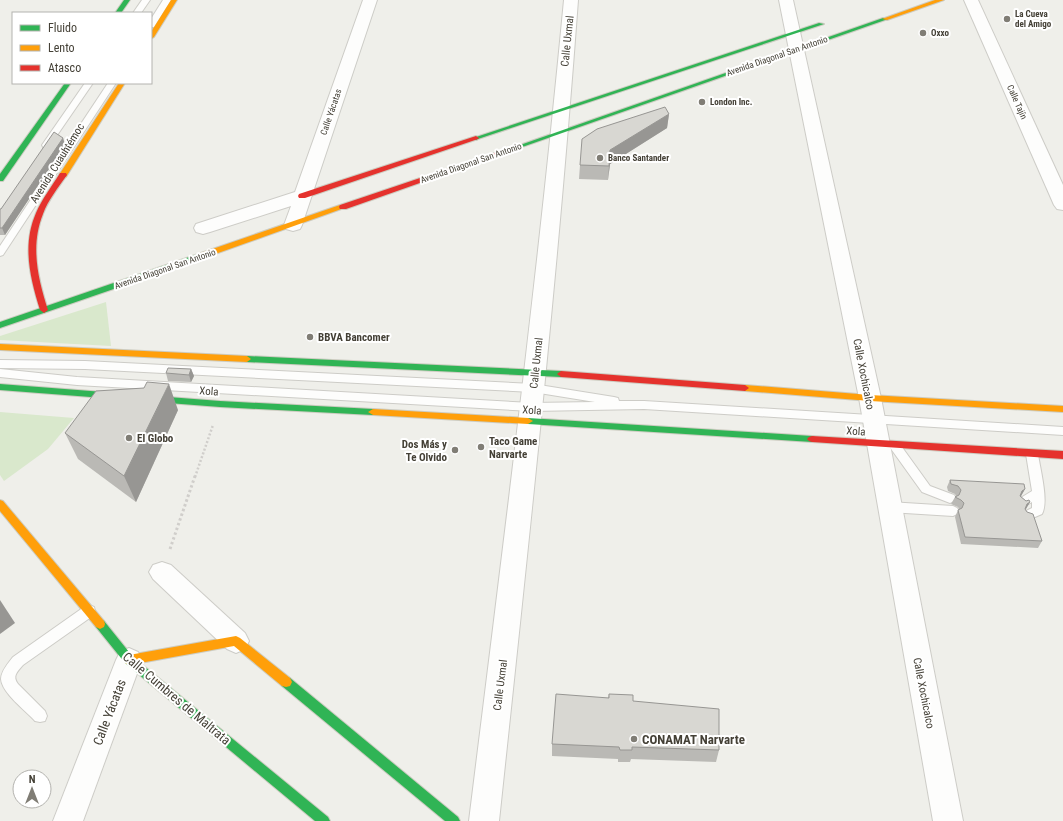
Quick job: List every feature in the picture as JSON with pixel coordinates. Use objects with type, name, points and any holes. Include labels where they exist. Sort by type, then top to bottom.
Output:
[{"type":"main road","points":[[119,12],[127,0]]},
{"type":"main road","points":[[152,35],[174,0]]},
{"type":"main road","name":"Avenida Diagonal San Antonio","points":[[302,196],[561,110],[794,41],[941,0]]},
{"type":"main road","name":"Avenida Diagonal San Antonio","points":[[0,325],[560,132],[794,41],[829,22]]},
{"type":"main road","points":[[0,179],[67,84]]},
{"type":"main road","name":"Avenida Cuauhtémoc","points":[[44,310],[36,286],[33,260],[33,234],[40,213],[121,84]]},
{"type":"main road","name":"Xola","points":[[0,347],[532,397],[1032,454],[1063,455]]},
{"type":"main road","name":"Xola","points":[[0,387],[220,404],[532,397],[870,398],[1063,409]]},
{"type":"main road","name":"Calle Cumbres de Maltrata","points":[[0,504],[129,660],[324,821]]},
{"type":"main road","points":[[129,660],[236,641],[454,821]]},
{"type":"street","name":"Calle Yácatas","points":[[293,225],[370,0]]},
{"type":"street","name":"Calle Uxmal","points":[[484,821],[532,397],[560,132],[571,0]]},
{"type":"street","name":"Calle Xochicalco","points":[[786,0],[870,398],[882,437],[889,507],[948,821]]},
{"type":"street","name":"Calle Tajín","points":[[971,0],[1063,205]]},
{"type":"street","name":"Avenida Diagonal San Antonio","points":[[203,228],[302,196]]},
{"type":"street","points":[[162,572],[236,641]]},
{"type":"street","name":"Calle Yácatas","points":[[68,821],[129,660]]},
{"type":"lane","points":[[138,12],[146,0]]},
{"type":"lane","points":[[152,23],[167,0]]},
{"type":"lane","name":"Avenida Cuauhtémoc","points":[[40,154],[88,84]]},
{"type":"lane","name":"Avenida Cuauhtémoc","points":[[0,254],[111,84]]},
{"type":"lane","points":[[0,364],[85,365],[644,405],[882,437],[1063,430]]},
{"type":"lane","points":[[0,373],[77,381],[532,397],[644,405]]},
{"type":"lane","points":[[882,437],[926,489],[950,498]]},
{"type":"lane","points":[[1028,515],[1038,511],[1038,493],[1032,454]]},
{"type":"lane","points":[[1024,502],[1038,493]]},
{"type":"lane","points":[[889,507],[953,511]]},
{"type":"lane","points":[[40,716],[11,687],[8,680],[10,670],[18,661],[89,611]]},
{"type":"path","points":[[162,572],[220,404]]},
{"type":"green space","points":[[106,302],[111,346],[0,340],[0,336]]},
{"type":"green space","points":[[0,412],[74,418],[48,449],[4,481],[0,475]]},
{"type":"building","points":[[665,107],[669,114],[610,150],[609,166],[580,165],[582,139],[597,129]]},
{"type":"building","points":[[54,132],[63,138],[2,228],[0,228],[0,209]]},
{"type":"building","points":[[168,368],[191,369],[189,375],[166,373]]},
{"type":"building","points":[[147,382],[169,384],[124,476],[65,433],[96,391],[144,388]]},
{"type":"building","points":[[950,480],[1024,484],[1025,489],[1022,491],[1020,496],[1026,501],[1029,500],[1030,502],[1027,504],[1025,509],[1027,512],[1033,514],[1042,541],[965,537],[958,510],[962,508],[964,503],[955,497],[959,495],[961,490],[958,486],[951,484]]},
{"type":"building","name":"CONAMAT Narvarte","points":[[556,694],[609,698],[609,694],[633,695],[633,701],[719,709],[719,750],[632,747],[632,750],[620,750],[619,747],[552,744]]},
{"type":"traffic: fast","points":[[119,12],[127,0]]},
{"type":"traffic: fast","points":[[500,153],[885,19]]},
{"type":"traffic: fast","points":[[476,138],[821,24]]},
{"type":"traffic: fast","points":[[0,179],[67,84]]},
{"type":"traffic: fast","points":[[0,325],[201,256]]},
{"type":"traffic: fast","points":[[247,359],[561,374]]},
{"type":"traffic: fast","points":[[0,387],[220,404],[373,412]]},
{"type":"traffic: fast","points":[[528,421],[812,439]]},
{"type":"traffic: fast","points":[[100,624],[129,660],[324,821]]},
{"type":"traffic: fast","points":[[286,682],[454,821]]},
{"type":"traffic: slow","points":[[152,35],[174,0]]},
{"type":"traffic: slow","points":[[885,19],[941,0]]},
{"type":"traffic: slow","points":[[63,175],[121,84]]},
{"type":"traffic: slow","points":[[201,256],[343,207]]},
{"type":"traffic: slow","points":[[0,347],[247,359]]},
{"type":"traffic: slow","points":[[745,388],[870,398],[1063,409]]},
{"type":"traffic: slow","points":[[373,412],[528,421]]},
{"type":"traffic: slow","points":[[0,504],[100,624]]},
{"type":"traffic: slow","points":[[129,660],[236,641],[286,682]]},
{"type":"traffic: jam","points":[[302,196],[476,138]]},
{"type":"traffic: jam","points":[[343,207],[500,153]]},
{"type":"traffic: jam","points":[[44,310],[34,274],[32,262],[32,238],[41,209],[63,175]]},
{"type":"traffic: jam","points":[[561,374],[745,388]]},
{"type":"traffic: jam","points":[[812,439],[1063,455]]},
{"type":"place","name":"La Cueva del Amigo","points":[[1007,19]]},
{"type":"place","name":"Oxxo","points":[[923,33]]},
{"type":"place","name":"London Inc.","points":[[702,102]]},
{"type":"place","name":"Banco Santander","points":[[600,158]]},
{"type":"place","name":"BBVA Bancomer","points":[[310,337]]},
{"type":"place","name":"El Globo","points":[[129,438]]},
{"type":"place","name":"Taco Game Narvarte","points":[[481,447]]},
{"type":"place","name":"Dos Más y Te Olvido","points":[[455,450]]},
{"type":"place","name":"CONAMAT Narvarte","points":[[634,739]]}]
